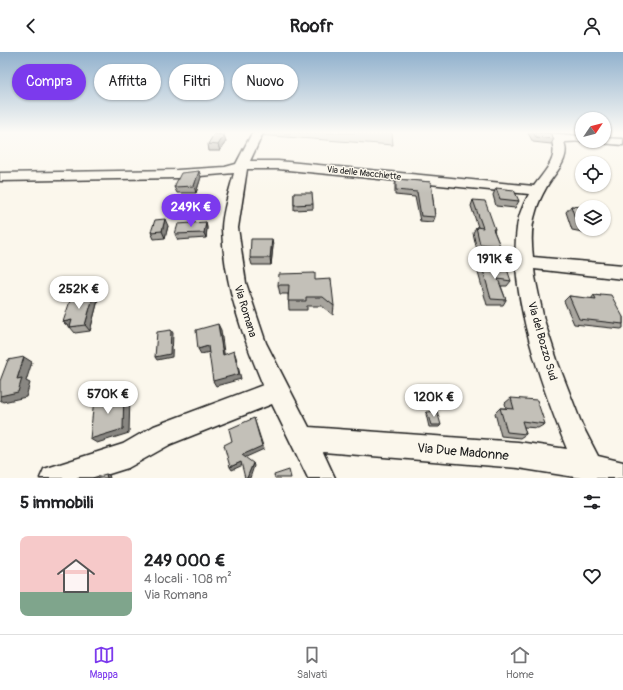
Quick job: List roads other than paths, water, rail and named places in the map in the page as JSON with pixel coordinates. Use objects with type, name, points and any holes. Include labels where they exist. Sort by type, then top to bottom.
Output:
[{"type":"street","name":"Via Romana","points":[[248,153],[241,167],[230,228],[237,283],[256,344],[277,391],[322,478]]},
{"type":"street","name":"Via del Bozzo Sud","points":[[559,153],[557,161],[538,191],[528,215],[524,230],[524,262],[534,316],[554,383],[580,453],[592,472]]},
{"type":"street","name":"Via delle Macchiette","points":[[0,177],[177,174],[225,171],[241,167],[278,164],[538,191]]},
{"type":"street","points":[[524,262],[623,272]]},
{"type":"street","points":[[53,478],[128,455],[163,435],[277,391]]},
{"type":"street","name":"Via Due Madonne","points":[[302,440],[314,439],[518,455],[592,472],[623,475]]}]
